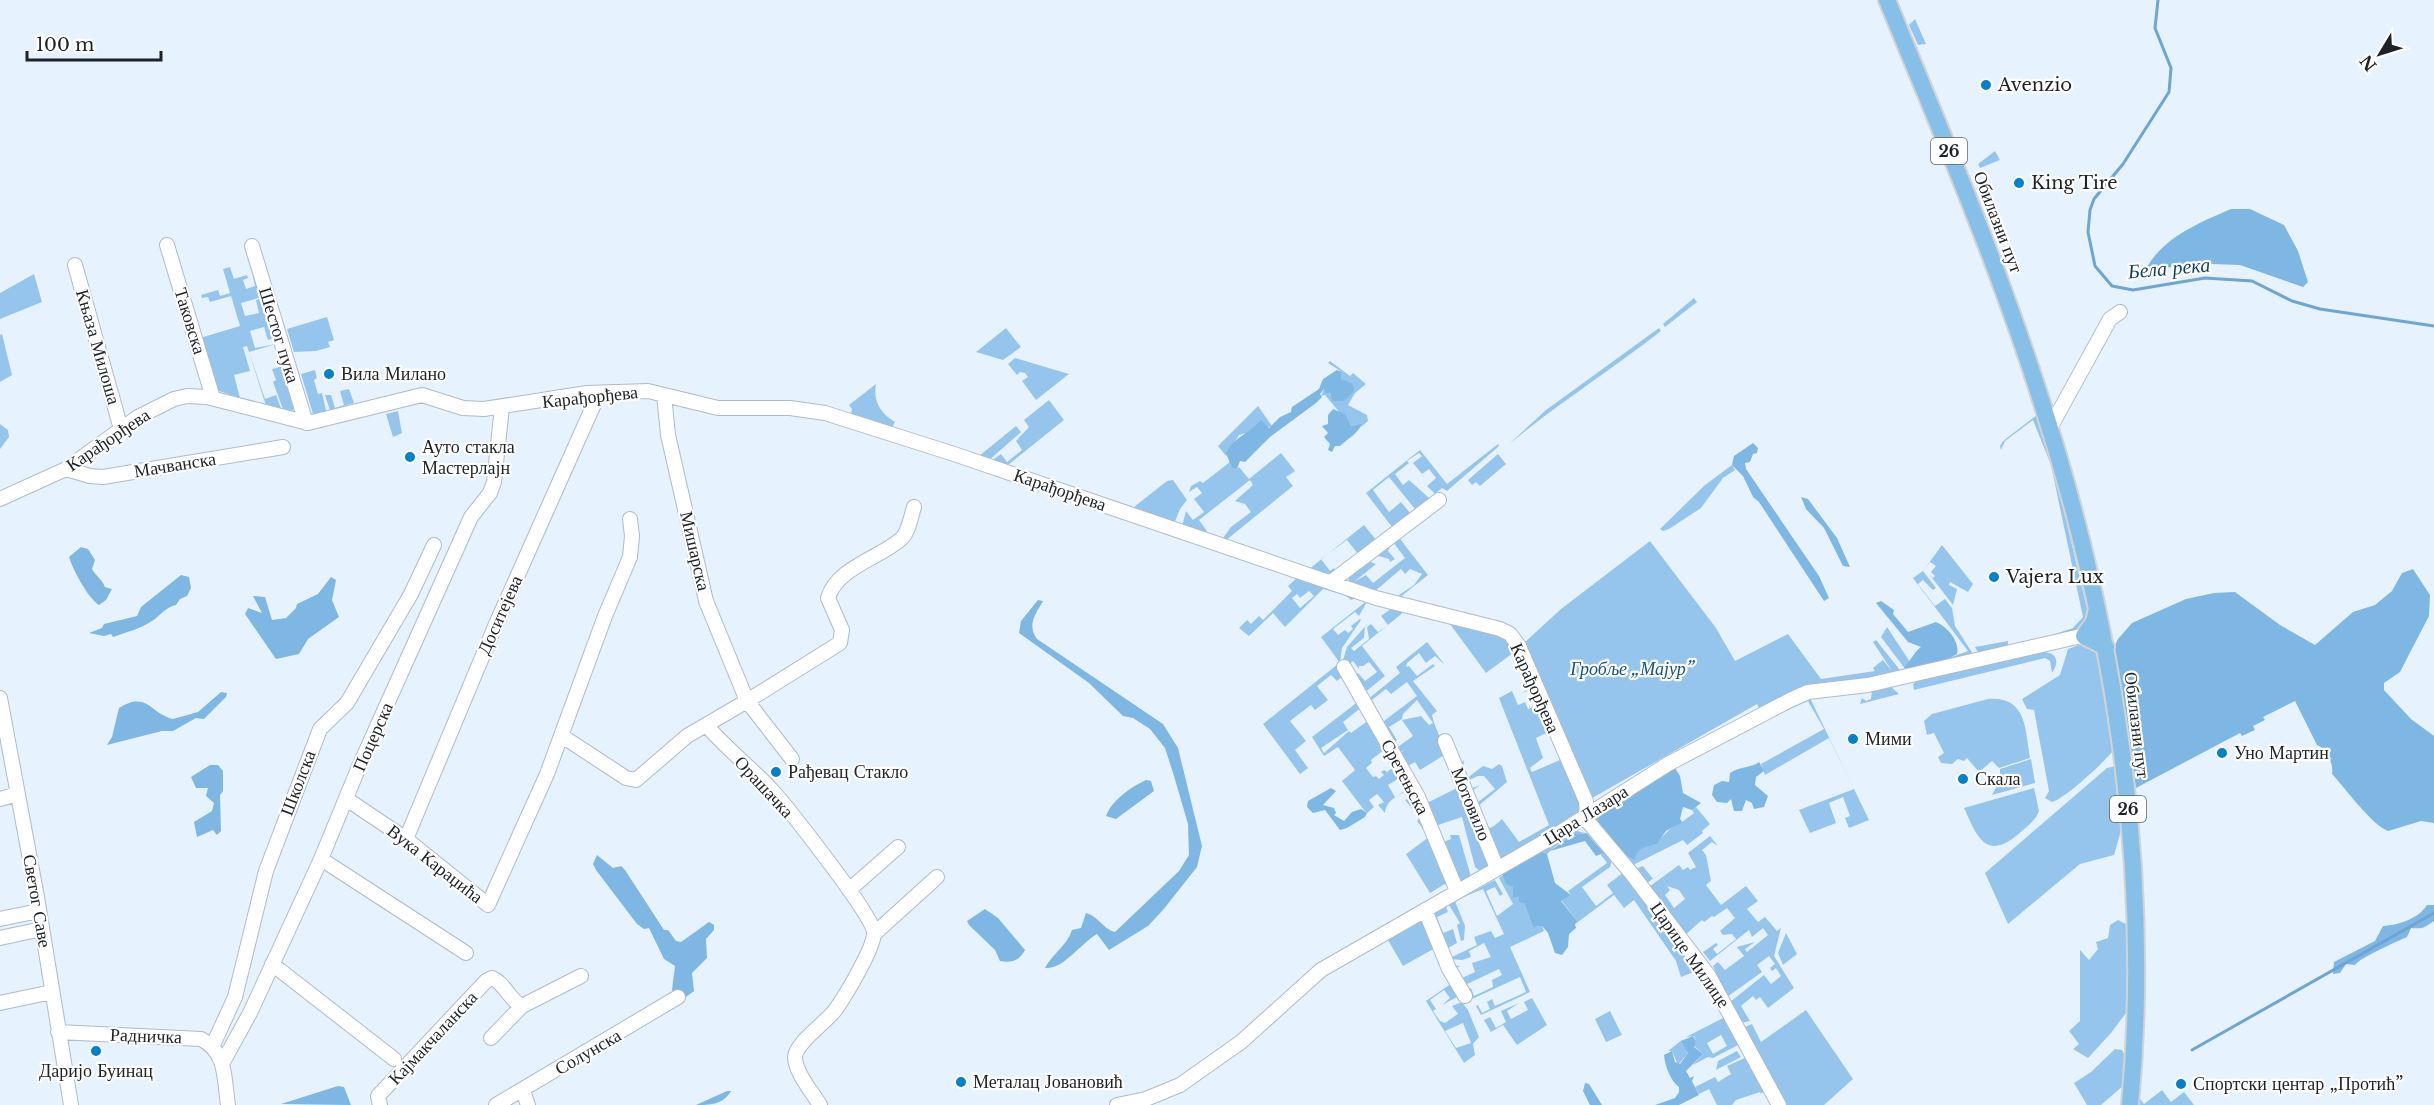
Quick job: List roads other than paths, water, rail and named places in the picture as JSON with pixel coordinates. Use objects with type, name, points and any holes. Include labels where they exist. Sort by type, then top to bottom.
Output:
[{"type":"main road","name":"Обилазни пут","points":[[1887,0],[1983,236],[2050,428],[2083,546],[2104,639],[2115,699],[2134,865],[2136,1001],[2130,1105]]},
{"type":"main road","points":[[2097,608],[2094,622],[2084,636],[2104,639]]},
{"type":"street","name":"Таковска","points":[[167,245],[213,398]]},
{"type":"street","name":"Шестог пука","points":[[252,246],[306,423]]},
{"type":"street","name":"Књаза Милоша","points":[[75,265],[121,429]]},
{"type":"street","points":[[2050,428],[2110,319],[2120,312]]},
{"type":"street","name":"Карађорђева","points":[[0,499],[66,469],[121,429],[174,399],[187,396],[213,398],[306,423],[317,423],[422,395],[463,408],[502,407],[598,393],[648,391],[718,408],[790,408],[825,413],[1096,501],[1399,604],[1475,620],[1510,634],[1519,646],[1586,801],[1586,816]]},
{"type":"street","name":"Доситејева","points":[[406,839],[496,624],[598,393]]},
{"type":"street","name":"Мишарска","points":[[664,395],[668,435],[706,600],[747,701],[792,759]]},
{"type":"street","name":"Поцерска","points":[[223,1062],[272,964],[348,800],[358,769],[471,518],[490,493],[494,482],[502,407]]},
{"type":"street","name":"Мачванска","points":[[66,469],[103,477],[284,447]]},
{"type":"street","points":[[1331,582],[1439,500]]},
{"type":"street","points":[[561,736],[626,778],[636,780],[687,736],[840,643],[843,630],[828,598],[831,588],[847,574],[904,536],[914,507]]},
{"type":"street","name":"Вука Караџића","points":[[348,800],[406,839],[488,905],[536,801],[630,557],[632,536],[630,519]]},
{"type":"street","name":"Школска","points":[[213,1045],[235,997],[266,870],[320,729],[347,703],[411,594],[434,545]]},
{"type":"street","name":"Цара Лазара","points":[[1118,1105],[1146,1099],[1180,1085],[1241,1042],[1311,977],[1586,816],[1712,739],[1808,692],[1877,683],[2084,636]]},
{"type":"street","name":"Сретењска","points":[[1344,667],[1418,797],[1457,891]]},
{"type":"street","name":"Светог Саве","points":[[1,707],[6,769],[17,794],[39,911],[70,1105]]},
{"type":"street","name":"Орашачка","points":[[706,725],[772,790],[849,890],[874,934]]},
{"type":"street","name":"Мотовило","points":[[1445,741],[1497,868]]},
{"type":"street","points":[[0,799],[17,794]]},
{"type":"street","name":"Царице Милице","points":[[1586,816],[1709,976],[1779,1105]]},
{"type":"street","points":[[849,890],[898,847]]},
{"type":"street","points":[[321,859],[466,952]]},
{"type":"street","points":[[820,1105],[796,1064],[795,1055],[800,1046],[836,1009],[869,951],[874,934],[937,877]]},
{"type":"street","points":[[1425,910],[1449,969],[1465,996]]},
{"type":"street","points":[[0,920],[39,911]]},
{"type":"street","points":[[0,938],[42,929]]},
{"type":"street","points":[[272,964],[394,1059]]},
{"type":"street","points":[[491,1038],[522,1006],[581,976]]},
{"type":"street","name":"Кајмакчаланска","points":[[380,1105],[378,1096],[486,981],[492,978],[497,980],[515,1003],[522,1006]]},
{"type":"street","points":[[0,1003],[52,992]]},
{"type":"street","name":"Солунска","points":[[496,1105],[678,997]]},
{"type":"street","name":"Радничка","points":[[58,1032],[184,1037],[201,1039],[213,1045]]},
{"type":"street","points":[[213,1045],[223,1062],[228,1105]]},
{"type":"street","points":[[523,1091],[528,1105]]},
{"type":"waterway","name":"Бела река","points":[[2158,0],[2155,28],[2171,68],[2169,92],[2123,164],[2094,199],[2090,210],[2088,232],[2095,266],[2112,286],[2133,290],[2205,278],[2252,281],[2292,301],[2320,309],[2434,326]]},
{"type":"waterway","points":[[2192,1050],[2434,913]]},
{"type":"place","name":"Avenzio","points":[[1986,85]]},
{"type":"place","name":"King Tire","points":[[2019,183]]},
{"type":"place","name":"Вила Милано","points":[[329,374]]},
{"type":"place","name":"Ауто стакла Мастерлајн","points":[[410,457]]},
{"type":"place","name":"Vajera Lux","points":[[1994,577]]},
{"type":"place","name":"Мими","points":[[1853,739]]},
{"type":"place","name":"Уно Мартин","points":[[2222,753]]},
{"type":"place","name":"Рађевац Стакло","points":[[776,772]]},
{"type":"place","name":"Скала","points":[[1963,779]]},
{"type":"place","name":"Даријо Буинац","points":[[96,1051]]},
{"type":"place","name":"Металац Јовановић","points":[[961,1082]]},
{"type":"place","name":"Спортски центар „Протић”","points":[[2181,1084]]},
{"type":"park label","name":"Гробље „Мајур”","points":[[1632,669]]}]
